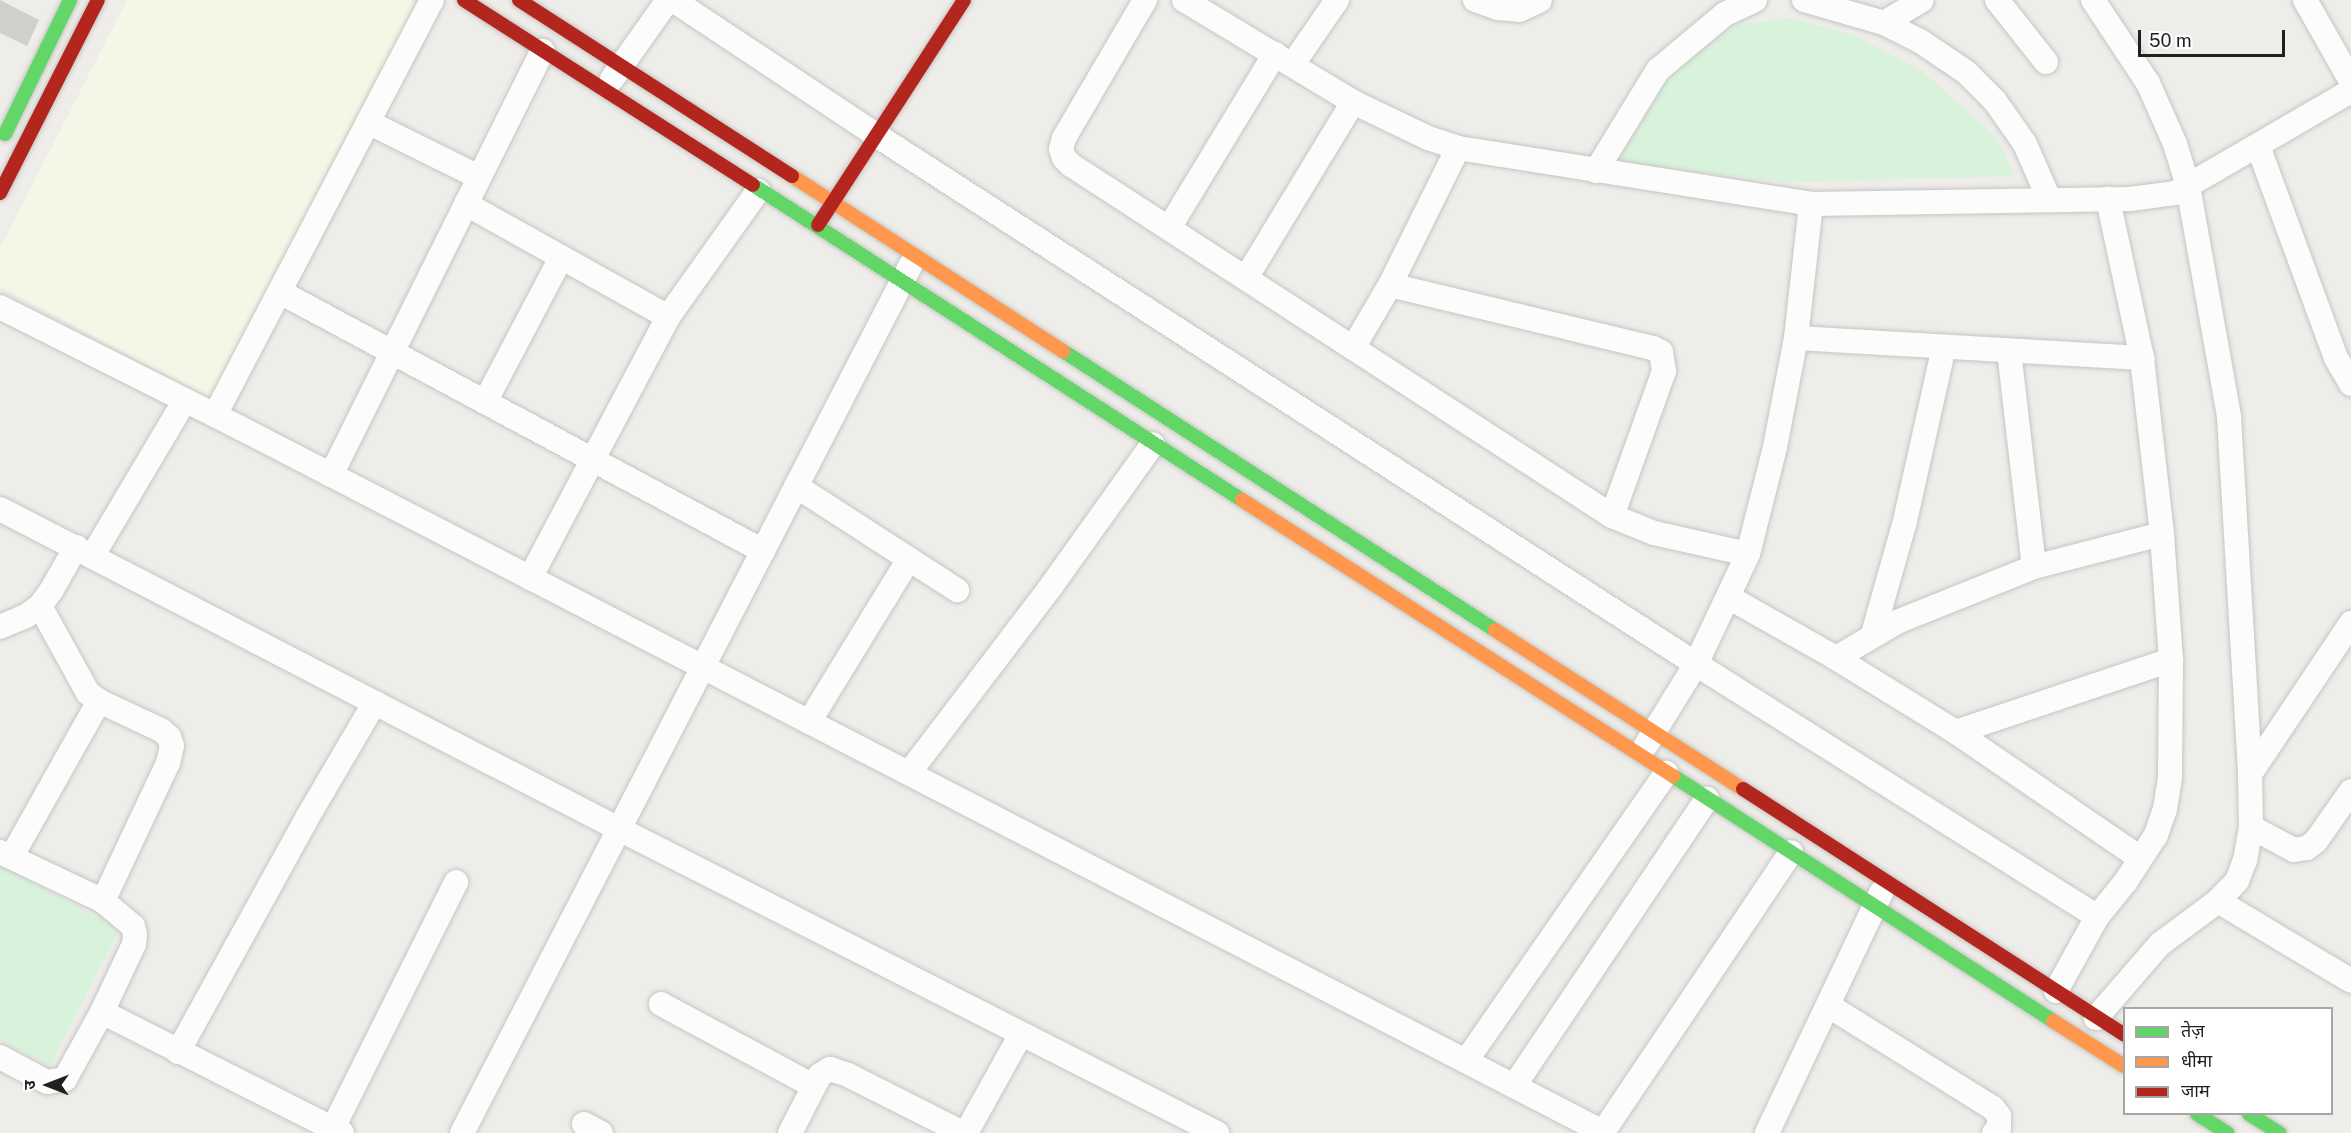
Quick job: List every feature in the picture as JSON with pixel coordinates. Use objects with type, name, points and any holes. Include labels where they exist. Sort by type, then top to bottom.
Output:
[{"type":"main road","points":[[0,144],[70,0]]},
{"type":"main road","points":[[0,193],[98,0]]},
{"type":"main road","points":[[464,0],[901,283],[2123,1065]]},
{"type":"main road","points":[[519,0],[2123,1034]]},
{"type":"main road","points":[[816,228],[964,0]]},
{"type":"main road","points":[[2200,1115],[2228,1133]]},
{"type":"main road","points":[[2251,1115],[2280,1133]]},
{"type":"street","points":[[215,415],[432,0]]},
{"type":"street","points":[[605,92],[620,66],[668,0]]},
{"type":"street","points":[[673,0],[876,135],[1696,664],[2097,916]]},
{"type":"street","points":[[1145,0],[1064,138],[1061,149],[1064,158],[1071,165],[1612,516],[1654,533],[1748,554]]},
{"type":"street","points":[[1185,0],[1353,102],[1428,138],[1458,148],[1811,204],[2108,199],[2175,193],[2351,91]]},
{"type":"street","points":[[1169,228],[1284,59],[1337,0]]},
{"type":"street","points":[[1475,0],[1498,8],[1519,10],[1540,0]]},
{"type":"street","points":[[1596,171],[1658,70],[1725,14],[1755,0]]},
{"type":"street","points":[[1804,0],[1884,23],[1920,41],[1966,72],[1995,101],[2025,144],[2049,199]]},
{"type":"street","points":[[1884,23],[1922,0]]},
{"type":"street","points":[[1997,0],[2046,62]]},
{"type":"street","points":[[2093,0],[2148,83],[2175,144],[2188,186],[2229,417],[2250,774],[2251,827],[2245,860],[2236,881],[2218,901],[2160,944],[2096,1018]]},
{"type":"street","points":[[2305,0],[2351,81]]},
{"type":"street","points":[[331,475],[542,51]]},
{"type":"street","points":[[1246,278],[1353,102]]},
{"type":"street","points":[[368,122],[479,177]]},
{"type":"street","points":[[2258,146],[2336,358],[2351,384]]},
{"type":"street","points":[[1353,348],[1390,285],[1458,148]]},
{"type":"street","points":[[530,578],[668,317],[758,191]]},
{"type":"street","points":[[2056,991],[2097,916],[2156,835],[2165,809],[2170,777],[2171,660],[2162,534],[2142,358],[2108,199]]},
{"type":"street","points":[[466,204],[668,317]]},
{"type":"street","points":[[1640,756],[1696,664],[1730,598],[1748,554],[1775,447],[1797,338],[1811,204]]},
{"type":"street","points":[[462,1133],[915,256]]},
{"type":"street","points":[[485,402],[561,258]]},
{"type":"street","points":[[1390,285],[1653,348],[1661,352],[1664,371],[1612,516]]},
{"type":"street","points":[[280,292],[763,551]]},
{"type":"street","points":[[0,307],[215,415],[1604,1133],[1791,852]]},
{"type":"street","points":[[1797,338],[2142,358]]},
{"type":"street","points":[[1873,634],[1905,521],[1944,347]]},
{"type":"street","points":[[2009,351],[2034,567]]},
{"type":"street","points":[[0,627],[26,616],[40,606],[85,551],[185,400]]},
{"type":"street","points":[[909,773],[1052,585],[1153,444]]},
{"type":"street","points":[[796,486],[957,590]]},
{"type":"street","points":[[0,509],[619,829],[1217,1133]]},
{"type":"street","points":[[1836,658],[1873,634],[2034,567],[2162,534]]},
{"type":"street","points":[[809,722],[909,559]]},
{"type":"street","points":[[1730,598],[1836,658],[1956,732],[2140,858]]},
{"type":"street","points":[[40,606],[88,693],[99,701],[161,730],[169,737],[172,746],[168,763],[103,901]]},
{"type":"street","points":[[2250,774],[2351,623]]},
{"type":"street","points":[[1956,732],[2171,660]]},
{"type":"street","points":[[0,1057],[47,1082],[65,1079],[102,1012],[134,944],[133,926],[103,901],[6,854],[99,701]]},
{"type":"street","points":[[178,1052],[313,808],[375,702]]},
{"type":"street","points":[[1466,1061],[1666,773]]},
{"type":"street","points":[[2251,827],[2294,850],[2307,848],[2316,842],[2351,790]]},
{"type":"street","points":[[1514,1086],[1707,799]]},
{"type":"street","points":[[102,1012],[324,1128],[456,882]]},
{"type":"street","points":[[1767,1133],[1886,883]]},
{"type":"street","points":[[2218,901],[2351,981]]},
{"type":"street","points":[[661,1004],[813,1086]]},
{"type":"street","points":[[1829,1005],[1993,1108],[1999,1116],[1999,1128],[1994,1133]]},
{"type":"street","points":[[790,1133],[813,1086],[820,1075],[830,1069],[848,1075],[964,1133],[1021,1034]]},
{"type":"shaded area","points":[[127,0],[410,0],[419,6],[215,401],[0,286],[0,248]]},
{"type":"green space","points":[[1791,18],[1856,36],[1922,71],[1997,138],[2015,176],[1785,182],[1616,163],[1653,96],[1696,50],[1739,24]]},
{"type":"green space","points":[[0,866],[120,929],[50,1066],[0,1040]]},
{"type":"building","points":[[0,0],[39,20],[27,46],[0,33]]},
{"type":"traffic: fast","points":[[5,134],[70,0]]},
{"type":"traffic: fast","points":[[753,185],[1242,500]]},
{"type":"traffic: fast","points":[[1063,351],[1495,630]]},
{"type":"traffic: fast","points":[[1673,776],[2053,1021]]},
{"type":"traffic: fast","points":[[2199,1115],[2228,1133]]},
{"type":"traffic: fast","points":[[2251,1115],[2279,1133]]},
{"type":"traffic: slow","points":[[792,176],[1063,351]]},
{"type":"traffic: slow","points":[[1242,500],[1673,776]]},
{"type":"traffic: slow","points":[[1495,630],[1743,789]]},
{"type":"traffic: slow","points":[[2053,1021],[2123,1065]]},
{"type":"traffic: jam","points":[[0,193],[98,0]]},
{"type":"traffic: jam","points":[[464,0],[753,185]]},
{"type":"traffic: jam","points":[[519,0],[792,176]]},
{"type":"traffic: jam","points":[[818,225],[964,0]]},
{"type":"traffic: jam","points":[[1743,789],[2123,1034]]}]
